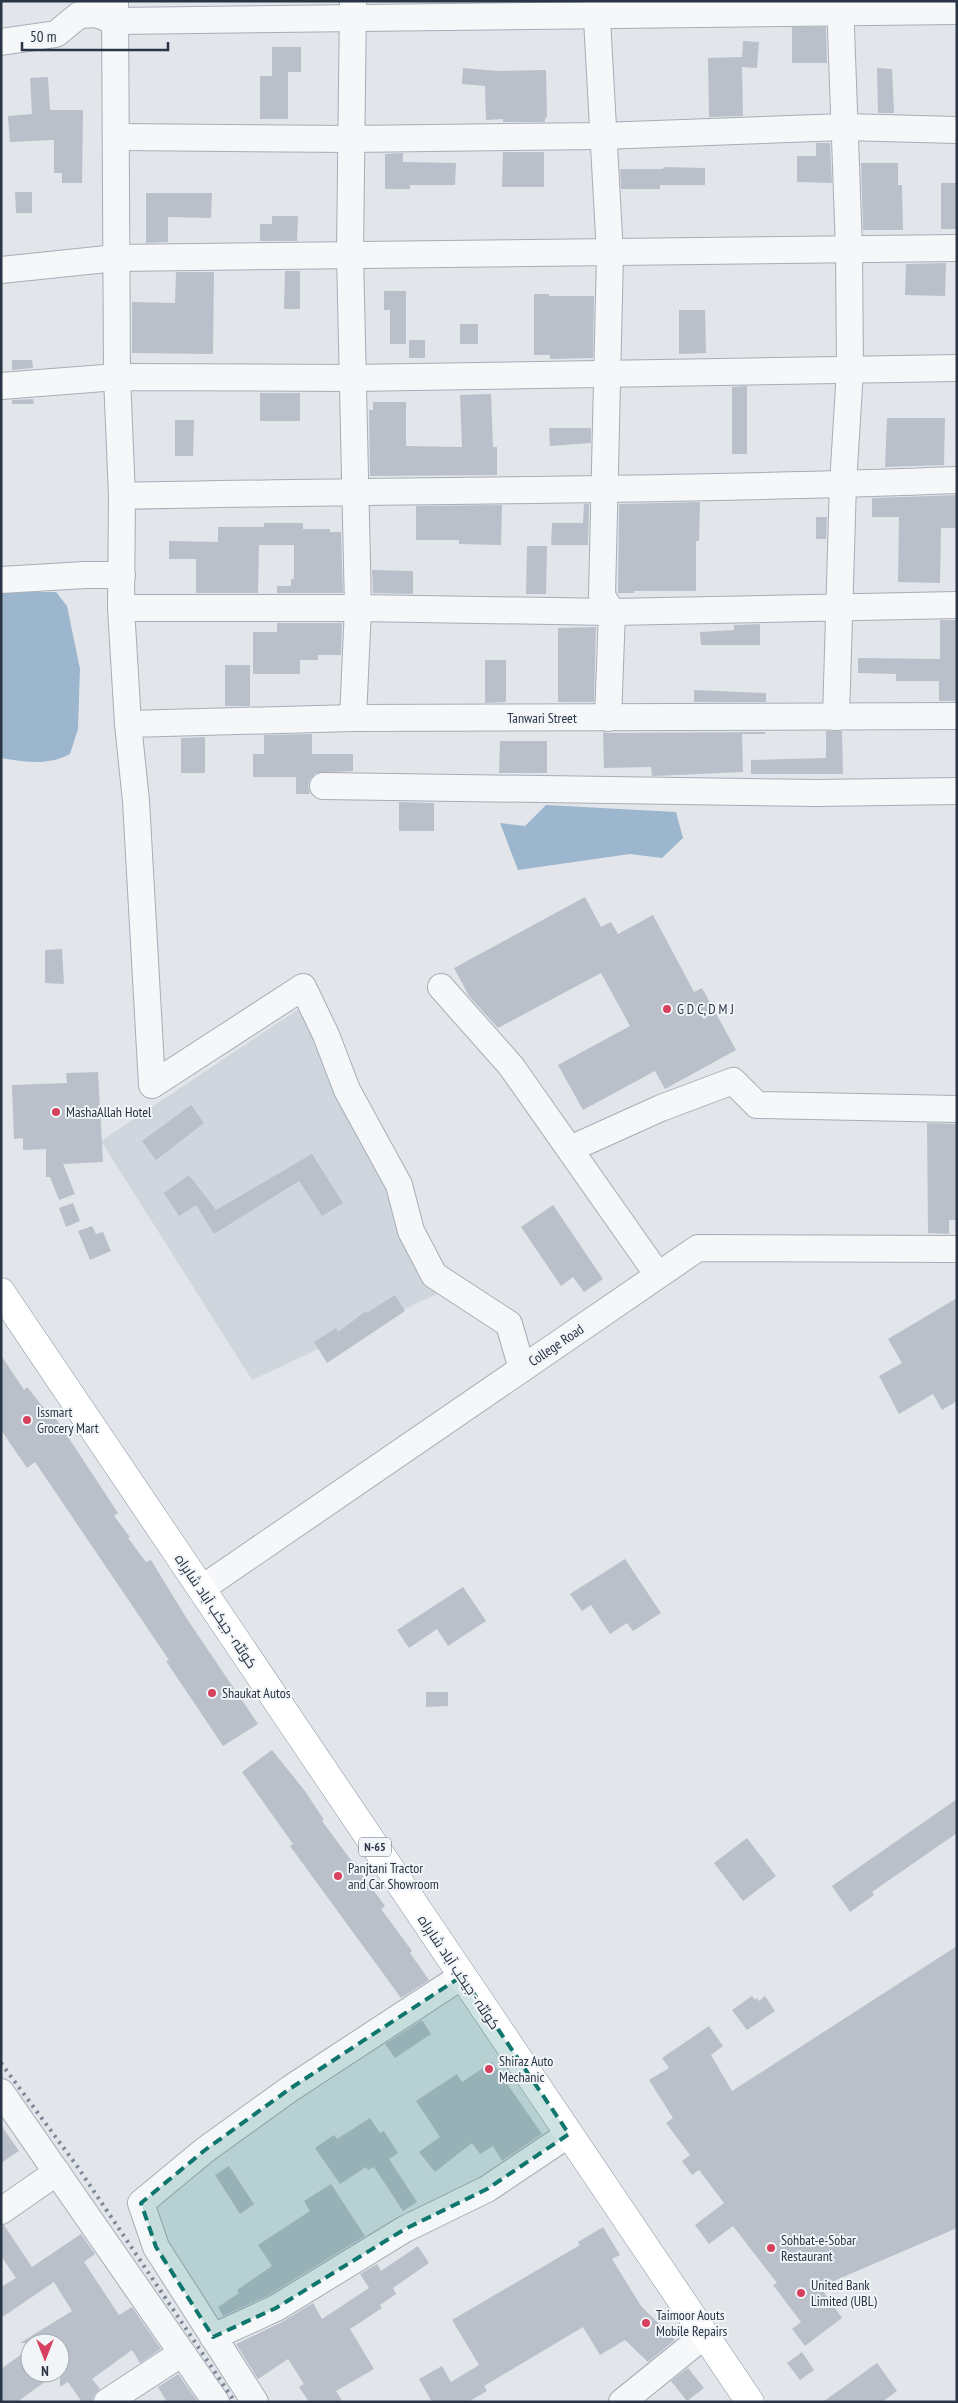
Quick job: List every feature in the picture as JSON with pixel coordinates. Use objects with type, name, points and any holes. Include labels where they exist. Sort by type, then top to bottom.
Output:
[{"type":"highway","name":"کوئٹہ - جیکب آباد شاہراہ","points":[[1,1292],[750,2402]]},
{"type":"street","points":[[836,717],[841,608],[843,484],[850,370],[849,249],[840,6]]},
{"type":"street","points":[[1,42],[56,34],[79,15],[116,11],[353,11],[596,7],[840,6],[957,11]]},
{"type":"street","points":[[596,7],[610,254],[606,490],[602,596],[612,612],[608,718]]},
{"type":"street","points":[[116,11],[117,377],[122,496],[122,608],[128,724],[136,801],[152,1085],[303,987],[326,1035],[347,1090],[399,1185],[411,1231],[434,1275],[509,1324],[522,1369]]},
{"type":"street","points":[[353,11],[350,254],[358,608],[353,718]]},
{"type":"street","points":[[117,136],[351,139],[602,136],[844,128],[957,130]]},
{"type":"street","points":[[1,270],[116,258],[350,254],[610,254],[957,248]]},
{"type":"street","points":[[1,386],[117,377],[352,378],[957,368]]},
{"type":"street","points":[[122,496],[356,491],[606,490],[957,480]]},
{"type":"street","points":[[1,580],[85,575],[122,576]]},
{"type":"street","points":[[122,608],[358,608],[612,612],[957,605]]},
{"type":"street","name":"Tanwari Street","points":[[128,724],[353,718],[957,716]]},
{"type":"street","points":[[323,786],[817,793],[957,791]]},
{"type":"street","points":[[441,987],[511,1066],[658,1275]]},
{"type":"street","points":[[570,1149],[661,1108],[733,1081],[757,1105],[957,1109]]},
{"type":"street","name":"College Road","points":[[201,1589],[698,1248],[957,1249]]},
{"type":"street","points":[[255,2402],[156,2248],[141,2203],[204,2150],[291,2088],[462,1976]]},
{"type":"street","points":[[1,2092],[216,2402]]},
{"type":"street","points":[[213,2337],[276,2308],[405,2229],[486,2189],[569,2134]]},
{"type":"street","points":[[1,2211],[57,2172]]},
{"type":"street","points":[[622,2402],[705,2335]]},
{"type":"street","points":[[107,2402],[182,2352]]},
{"type":"highlighted area","points":[[462,1976],[569,2134],[487,2189],[405,2229],[276,2308],[213,2337],[156,2247],[141,2203],[205,2150],[291,2088]]},
{"type":"shaded area","points":[[309,1002],[437,1294],[252,1380],[101,1141]]},
{"type":"water","points":[[1,592],[56,592],[67,606],[80,669],[78,729],[70,754],[61,758],[36,762],[1,758]]},
{"type":"water","points":[[546,805],[676,812],[683,838],[662,858],[630,854],[518,870],[500,823],[525,826]]},
{"type":"building","points":[[792,27],[826,27],[827,63],[792,63]]},
{"type":"building","points":[[743,41],[759,42],[757,68],[742,67],[743,116],[709,117],[708,58],[742,57]]},
{"type":"building","points":[[272,47],[301,47],[301,72],[288,72],[288,119],[260,119],[260,76],[272,76]]},
{"type":"building","points":[[463,68],[498,71],[546,70],[547,117],[545,122],[503,122],[503,119],[486,120],[485,86],[462,84]]},
{"type":"building","points":[[877,68],[892,69],[894,113],[878,113]]},
{"type":"building","points":[[48,77],[50,110],[83,110],[82,183],[62,183],[62,173],[54,173],[54,140],[10,142],[8,116],[32,114],[30,78]]},
{"type":"building","points":[[816,143],[830,143],[832,183],[797,182],[797,156],[816,156]]},
{"type":"building","points":[[503,152],[544,152],[544,187],[502,187]]},
{"type":"building","points":[[403,153],[403,162],[456,163],[455,185],[410,185],[410,189],[385,189],[385,154]]},
{"type":"building","points":[[861,163],[898,163],[898,185],[902,185],[903,230],[863,230]]},
{"type":"building","points":[[664,167],[705,168],[705,185],[660,185],[660,189],[621,189],[620,169],[663,169]]},
{"type":"building","points":[[941,183],[957,183],[957,229],[941,229]]},
{"type":"building","points":[[15,192],[32,192],[32,213],[16,213]]},
{"type":"building","points":[[146,193],[212,193],[211,218],[168,217],[168,242],[146,243]]},
{"type":"building","points":[[272,216],[298,216],[297,241],[260,241],[260,224],[272,224]]},
{"type":"building","points":[[946,263],[945,296],[905,295],[906,264]]},
{"type":"building","points":[[285,271],[300,271],[300,309],[284,309]]},
{"type":"building","points":[[176,272],[214,272],[213,354],[132,353],[132,302],[175,303]]},
{"type":"building","points":[[384,291],[406,291],[406,344],[390,344],[390,310],[384,310]]},
{"type":"building","points":[[534,294],[594,296],[593,358],[550,359],[550,355],[534,355]]},
{"type":"building","points":[[679,310],[705,310],[706,353],[679,354]]},
{"type":"building","points":[[460,324],[478,324],[478,344],[460,344]]},
{"type":"building","points":[[409,340],[425,340],[425,358],[409,358]]},
{"type":"building","points":[[12,360],[32,360],[33,368],[12,370]]},
{"type":"building","points":[[747,386],[747,454],[732,454],[732,387]]},
{"type":"building","points":[[260,393],[300,393],[300,421],[260,421]]},
{"type":"building","points":[[491,394],[493,447],[497,447],[497,475],[370,476],[369,410],[373,410],[373,402],[406,402],[406,446],[462,447],[460,395]]},
{"type":"building","points":[[33,399],[34,404],[12,404],[12,400]]},
{"type":"building","points":[[887,418],[945,418],[944,465],[885,467]]},
{"type":"building","points":[[175,420],[194,420],[193,456],[175,456]]},
{"type":"building","points":[[549,428],[591,428],[591,443],[550,446]]},
{"type":"building","points":[[957,495],[957,528],[941,528],[940,583],[898,582],[899,517],[872,517],[872,498]]},
{"type":"building","points":[[700,502],[699,541],[696,541],[696,591],[634,591],[634,593],[618,593],[619,504]]},
{"type":"building","points":[[584,504],[589,504],[588,545],[551,545],[552,523],[583,523]]},
{"type":"building","points":[[502,505],[501,545],[459,544],[459,540],[416,540],[416,506]]},
{"type":"building","points":[[816,517],[827,517],[826,539],[816,539]]},
{"type":"building","points":[[264,523],[303,523],[303,529],[330,529],[330,532],[341,532],[343,593],[277,593],[277,586],[291,586],[291,579],[294,579],[294,545],[259,545],[258,593],[196,593],[196,559],[169,559],[169,541],[218,542],[218,527],[264,527]]},
{"type":"building","points":[[527,546],[547,546],[546,594],[526,594]]},
{"type":"building","points":[[372,570],[413,571],[413,594],[373,593]]},
{"type":"building","points":[[940,620],[957,620],[957,701],[939,701],[939,681],[896,681],[896,674],[858,673],[858,658],[940,659]]},
{"type":"building","points":[[277,623],[342,623],[341,655],[318,655],[318,660],[300,660],[300,674],[253,674],[253,632],[277,632]]},
{"type":"building","points":[[760,624],[760,645],[701,645],[700,632],[734,630],[734,625]]},
{"type":"building","points":[[596,627],[594,702],[558,702],[558,628]]},
{"type":"building","points":[[485,660],[506,660],[506,702],[485,703]]},
{"type":"building","points":[[225,665],[250,665],[250,706],[225,706]]},
{"type":"building","points":[[694,690],[766,693],[766,702],[694,702]]},
{"type":"building","points":[[826,731],[842,731],[843,774],[751,774],[751,760],[826,758]]},
{"type":"building","points":[[603,732],[765,732],[765,734],[742,734],[743,772],[652,776],[651,767],[604,768]]},
{"type":"building","points":[[312,734],[312,754],[353,754],[353,771],[316,773],[310,779],[308,786],[310,794],[296,794],[296,777],[253,777],[253,754],[264,754],[264,735]]},
{"type":"building","points":[[205,737],[205,773],[181,773],[181,738]]},
{"type":"building","points":[[500,741],[547,741],[547,773],[499,773]]},
{"type":"building","points":[[399,802],[434,803],[434,831],[399,831]]},
{"type":"building","name":"G D C, D M J","points":[[585,897],[601,927],[611,922],[618,934],[653,915],[694,992],[702,988],[736,1050],[665,1089],[655,1071],[583,1110],[558,1065],[630,1026],[601,973],[498,1028],[469,996],[454,968]]},
{"type":"building","points":[[62,949],[64,984],[45,983],[45,950]]},
{"type":"building","name":"MashaAllah Hotel","points":[[98,1072],[103,1162],[63,1164],[75,1194],[59,1200],[50,1177],[46,1177],[46,1149],[23,1150],[23,1138],[14,1139],[12,1085],[67,1083],[66,1073]]},
{"type":"building","points":[[191,1105],[204,1123],[156,1160],[142,1141]]},
{"type":"building","points":[[927,1123],[957,1124],[957,1220],[949,1220],[949,1234],[928,1233]]},
{"type":"building","points":[[312,1154],[343,1203],[322,1216],[299,1181],[214,1234],[196,1205],[179,1216],[164,1193],[189,1175],[216,1210]]},
{"type":"building","points":[[73,1203],[80,1221],[66,1227],[59,1208]]},
{"type":"building","points":[[553,1205],[603,1279],[584,1292],[573,1277],[561,1286],[521,1227]]},
{"type":"building","points":[[92,1226],[96,1234],[103,1232],[111,1251],[90,1260],[78,1231]]},
{"type":"building","points":[[395,1295],[405,1311],[327,1363],[314,1342],[336,1328],[338,1332],[366,1311],[367,1313]]},
{"type":"building","points":[[957,1298],[957,1401],[942,1410],[933,1394],[899,1414],[879,1376],[902,1363],[888,1339]]},
{"type":"building","points":[[1,1355],[24,1390],[27,1387],[48,1413],[51,1411],[118,1513],[114,1516],[130,1537],[128,1538],[146,1562],[151,1560],[187,1619],[258,1724],[223,1746],[166,1661],[169,1660],[35,1462],[27,1468],[1,1430]]},
{"type":"building","points":[[625,1559],[661,1613],[633,1631],[627,1623],[610,1634],[591,1605],[582,1611],[570,1594]]},
{"type":"building","points":[[463,1587],[486,1621],[448,1646],[437,1629],[409,1648],[397,1630]]},
{"type":"building","points":[[426,1692],[448,1692],[448,1706],[426,1707]]},
{"type":"building","points":[[272,1750],[305,1791],[324,1820],[322,1821],[385,1906],[381,1909],[412,1951],[410,1953],[429,1980],[401,1998],[290,1846],[293,1844],[242,1772]]},
{"type":"building","points":[[957,1799],[957,1833],[872,1892],[874,1895],[850,1912],[832,1886]]},
{"type":"building","points":[[747,1838],[776,1876],[743,1901],[714,1863]]},
{"type":"building","points":[[957,1946],[957,2228],[820,2287],[842,2318],[805,2346],[792,2329],[801,2322],[773,2285],[777,2283],[733,2226],[709,2244],[695,2225],[724,2203],[699,2170],[692,2175],[682,2161],[690,2155],[666,2123],[673,2118],[649,2080],[669,2068],[662,2058],[709,2026],[723,2046],[711,2055],[732,2091]]},
{"type":"building","points":[[752,1996],[755,2000],[757,1998],[759,2001],[765,1996],[775,2011],[747,2030],[732,2010]]},
{"type":"building","points":[[422,2020],[431,2034],[395,2058],[385,2044]]},
{"type":"building","points":[[492,2062],[542,2134],[502,2161],[493,2146],[480,2154],[472,2143],[435,2172],[419,2152],[440,2137],[416,2101],[457,2074],[462,2082]]},
{"type":"building","points":[[370,2118],[380,2133],[384,2131],[398,2153],[389,2159],[417,2202],[403,2211],[374,2167],[368,2170],[366,2167],[340,2184],[315,2148],[334,2135],[337,2139]]},
{"type":"building","points":[[1,2125],[19,2151],[1,2163]]},
{"type":"building","points":[[229,2166],[254,2204],[240,2214],[215,2175]]},
{"type":"building","points":[[331,2184],[365,2236],[269,2295],[223,2316],[218,2307],[239,2293],[237,2290],[272,2266],[258,2245],[310,2211],[304,2201]]},
{"type":"building","points":[[4,2225],[32,2267],[81,2234],[95,2254],[84,2262],[119,2315],[132,2307],[161,2349],[140,2363],[132,2350],[92,2379],[100,2389],[94,2395],[92,2402],[82,2402],[69,2383],[70,2333],[36,2333],[72,2311],[54,2282],[1,2318],[1,2287],[16,2278],[1,2256],[1,2226]]},
{"type":"building","points":[[603,2227],[620,2255],[612,2259],[641,2306],[675,2340],[648,2362],[625,2340],[600,2355],[583,2327],[484,2386],[487,2391],[468,2402],[432,2402],[419,2379],[442,2366],[451,2382],[479,2365],[452,2320],[580,2245],[578,2242]]},
{"type":"building","points":[[418,2246],[429,2263],[393,2288],[396,2294],[380,2305],[382,2308],[350,2329],[374,2369],[336,2391],[343,2402],[309,2402],[299,2387],[304,2384],[288,2359],[258,2379],[236,2344],[282,2322],[313,2303],[322,2319],[369,2288],[360,2274],[377,2264],[381,2271]]},
{"type":"building","points":[[802,2352],[814,2370],[800,2380],[787,2363]]},
{"type":"building","points":[[20,2355],[20,2383],[43,2383],[17,2402],[1,2402],[1,2369]]},
{"type":"building","points":[[877,2363],[897,2391],[882,2402],[823,2402]]},
{"type":"building","points":[[688,2368],[704,2388],[687,2401],[671,2381]]},
{"type":"building","points":[[178,2374],[198,2402],[167,2402],[158,2387]]},
{"type":"railway","points":[[1,2063],[77,2166],[235,2402]]},
{"type":"place","name":"G D C, D M J","points":[[667,1009]]},
{"type":"place","name":"MashaAllah Hotel","points":[[56,1112]]},
{"type":"place","name":"Issmart Grocery Mart","points":[[27,1420]]},
{"type":"place","name":"Shaukat Autos","points":[[212,1693]]},
{"type":"place","name":"Panjtani Tractor and Car Showroom","points":[[338,1876]]},
{"type":"place","name":"Shiraz Auto Mechanic","points":[[489,2069]]},
{"type":"place","name":"Sohbat-e-Sobar Restaurant","points":[[771,2248]]},
{"type":"place","name":"United Bank Limited (UBL)","points":[[801,2293]]},
{"type":"place","name":"Taimoor Aouts Mobile Repairs","points":[[646,2323]]}]
